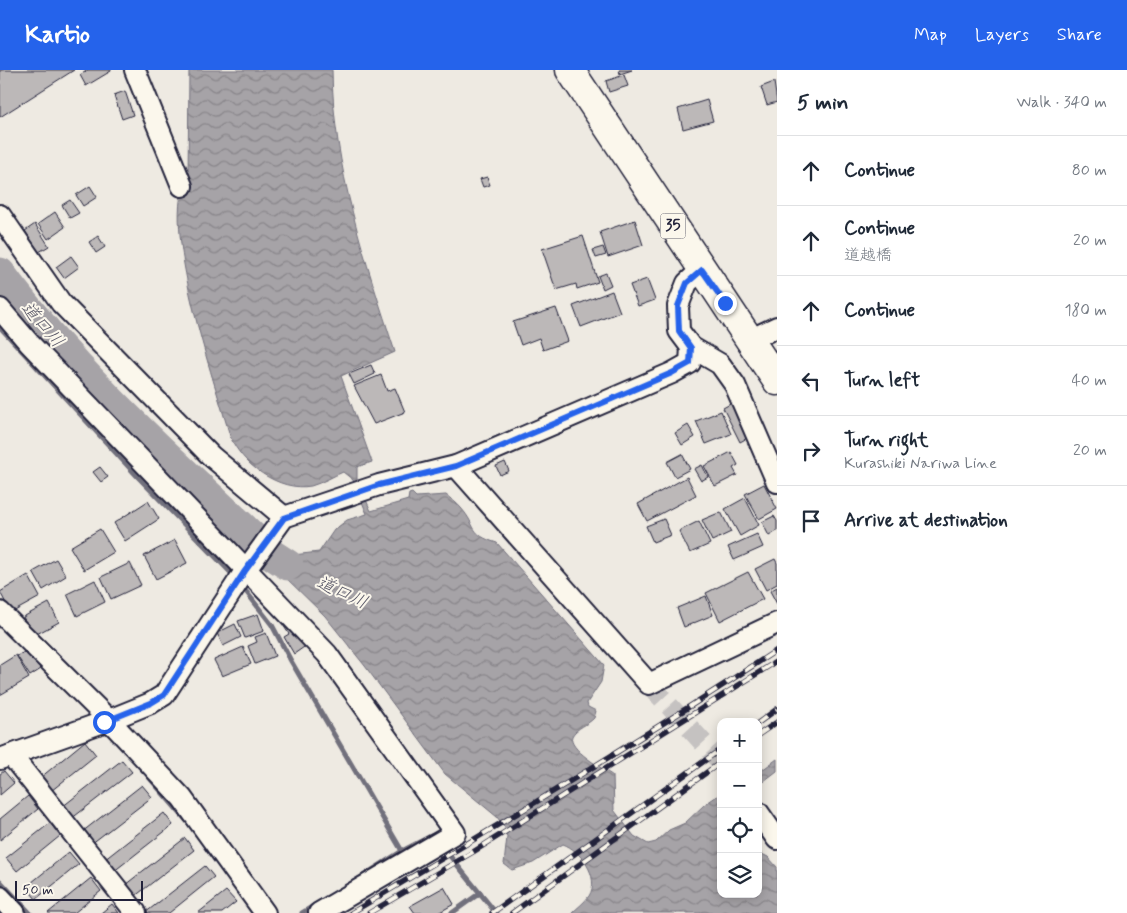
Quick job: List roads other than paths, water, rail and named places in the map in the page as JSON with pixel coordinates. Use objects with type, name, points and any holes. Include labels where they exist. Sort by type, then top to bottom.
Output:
[{"type":"main road","name":"35","points":[[570,70],[777,381]]},
{"type":"street","points":[[135,70],[182,186]]},
{"type":"street","points":[[0,215],[61,303],[280,524]]},
{"type":"street","points":[[702,270],[687,283],[678,306],[679,331],[691,348],[720,364],[735,385],[777,482]]},
{"type":"street","points":[[0,310],[241,578],[327,654],[455,833],[319,913]]},
{"type":"street","points":[[749,340],[777,327]]},
{"type":"street","points":[[136,913],[6,757],[103,722],[151,703],[164,695],[241,578],[280,524],[334,499],[379,485],[456,466],[672,373],[690,363],[691,348]]},
{"type":"street","points":[[456,466],[649,684],[777,623]]},
{"type":"street","points":[[0,612],[103,722],[182,798],[265,913]]},
{"type":"street","points":[[762,818],[777,839]]},
{"type":"street","points":[[0,896],[15,913]]},
{"type":"water","points":[[189,70],[332,70],[338,142],[344,178],[362,248],[395,352],[341,376],[372,462],[357,467],[357,480],[371,511],[408,500],[409,494],[412,493],[416,497],[446,495],[461,508],[477,533],[497,543],[604,665],[601,682],[587,703],[588,707],[596,711],[594,718],[574,733],[572,741],[580,753],[613,776],[614,810],[634,836],[648,844],[656,842],[669,830],[685,823],[704,805],[717,796],[717,898],[762,898],[762,854],[768,857],[777,867],[777,913],[572,913],[589,896],[592,889],[591,873],[582,858],[563,844],[533,863],[512,870],[504,864],[507,837],[505,828],[497,817],[445,774],[365,666],[325,616],[283,575],[262,563],[274,544],[293,555],[319,552],[334,530],[347,520],[367,514],[353,480],[343,472],[311,486],[286,485],[263,474],[252,466],[235,446],[230,436],[202,343],[184,264],[180,228],[180,199],[188,178]]},
{"type":"water","points":[[777,759],[777,771],[762,782],[762,770]]},
{"type":"waterway","name":"道口川","points":[[0,273],[30,312],[95,385],[164,454],[271,554],[288,565]]},
{"type":"waterway","points":[[0,327],[139,478],[236,578]]},
{"type":"waterway","points":[[241,585],[272,625],[402,851],[431,836]]},
{"type":"waterway","points":[[148,776],[186,820]]},
{"type":"waterway","points":[[441,845],[496,913]]},
{"type":"waterway","points":[[350,884],[402,851]]},
{"type":"waterway","points":[[0,881],[30,913]]},
{"type":"waterway","points":[[452,913],[480,893]]},
{"type":"waterway","points":[[302,913],[317,904]]},
{"type":"tunnel","points":[[649,684],[717,758]]},
{"type":"railway","points":[[351,913],[565,784],[777,650]]},
{"type":"railway","points":[[369,913],[473,852],[777,661]]},
{"type":"railway","points":[[762,720],[777,709]]},
{"type":"railway","points":[[762,732],[777,722]]},
{"type":"railway","points":[[492,913],[717,752]]},
{"type":"railway","points":[[512,913],[720,763]]}]
